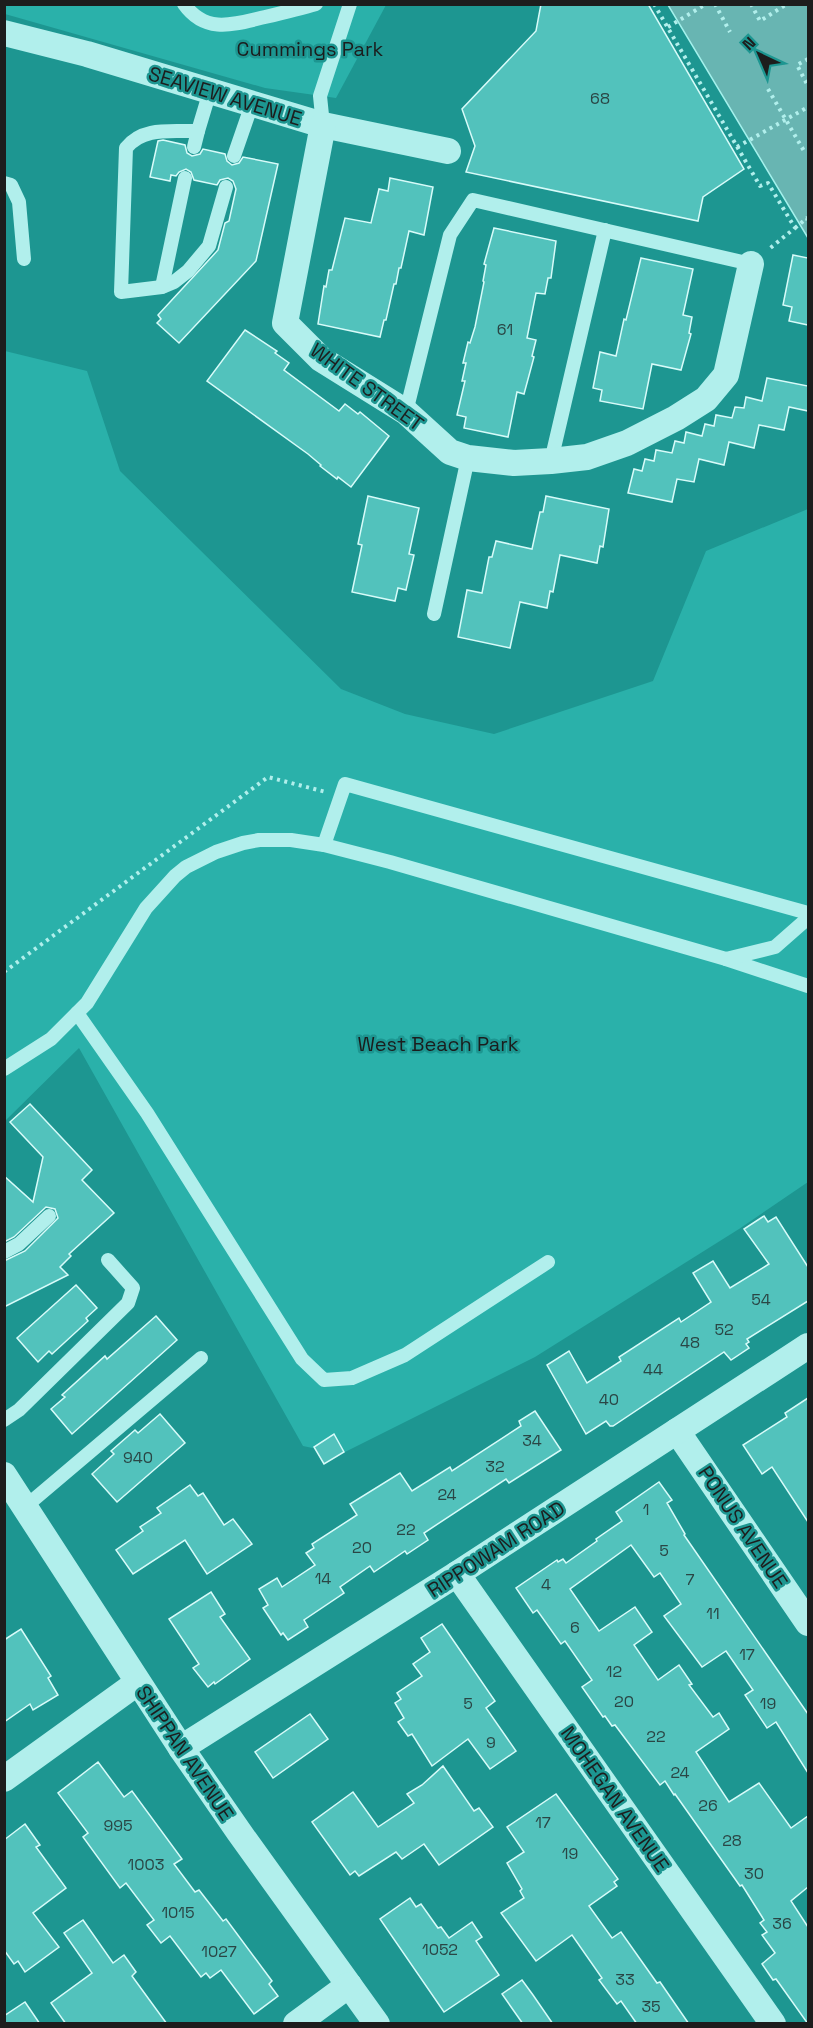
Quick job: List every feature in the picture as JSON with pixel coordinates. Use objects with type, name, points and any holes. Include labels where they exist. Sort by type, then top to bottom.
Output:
[{"type":"street","name":"SEAVIEW AVENUE","points":[[4,33],[87,54],[323,125],[448,151]]},
{"type":"street","name":"WHITE STREET","points":[[323,125],[285,323],[321,359],[406,412],[450,452],[468,458],[514,463],[587,457],[627,443],[676,418],[706,399],[726,375],[751,264]]},
{"type":"street","name":"RIPPOWAM ROAD","points":[[181,1748],[457,1574],[808,1346]]},
{"type":"street","name":"PONUS AVENUE","points":[[677,1431],[808,1623]]},
{"type":"street","name":"SHIPPAN AVENUE","points":[[4,1474],[181,1748],[377,2024]]},
{"type":"street","name":"MOHEGAN AVENUE","points":[[457,1574],[773,2024]]},
{"type":"street","points":[[4,1779],[137,1683]]},
{"type":"street","points":[[296,2024],[349,1985]]},
{"type":"lane","points":[[184,4],[199,19],[228,25],[316,4]]},
{"type":"lane","points":[[323,125],[320,96],[350,4]]},
{"type":"lane","points":[[194,147],[210,91]]},
{"type":"lane","points":[[234,156],[252,104]]},
{"type":"lane","points":[[198,131],[148,132],[133,138],[126,148],[121,292],[162,287],[174,282],[188,271],[209,246],[225,187]]},
{"type":"lane","points":[[162,287],[185,178]]},
{"type":"lane","points":[[4,183],[11,185],[19,202],[24,259]]},
{"type":"lane","points":[[406,412],[450,235],[473,200],[751,264]]},
{"type":"lane","points":[[551,461],[605,230]]},
{"type":"lane","points":[[434,614],[468,458]]},
{"type":"lane","points":[[324,845],[345,784],[808,916]]},
{"type":"lane","points":[[4,1069],[51,1039],[87,1003],[146,908],[186,867],[216,852],[243,843],[275,840],[324,845],[726,959],[808,986]]},
{"type":"lane","points":[[726,959],[775,947],[808,916]]},
{"type":"lane","points":[[77,1013],[147,1113],[302,1359],[324,1380],[352,1378],[405,1355],[548,1262]]},
{"type":"lane","points":[[4,1252],[19,1244],[49,1216]]},
{"type":"lane","points":[[4,1420],[19,1410],[128,1303],[133,1288],[108,1260]]},
{"type":"lane","points":[[25,1507],[201,1358]]},
{"type":"path","points":[[654,4],[760,186],[768,183],[795,228]]},
{"type":"path","points":[[714,4],[730,32]]},
{"type":"path","points":[[751,4],[760,21],[787,4]]},
{"type":"path","points":[[668,27],[704,6]]},
{"type":"path","points":[[808,59],[797,65],[808,86]]},
{"type":"path","points":[[768,89],[804,151]]},
{"type":"path","points":[[737,147],[808,107]]},
{"type":"path","points":[[751,264],[807,218],[808,223]]},
{"type":"green space","name":"Cummings Park","points":[[5,4],[386,5],[336,98],[265,88],[5,14]]},
{"type":"green space","name":"West Beach Park","points":[[5,351],[87,371],[120,471],[341,689],[405,714],[494,734],[653,681],[706,551],[808,509],[808,1182],[739,1229],[535,1357],[341,1454],[303,1446],[79,1048],[5,1121]]},
{"type":"water","points":[[668,5],[808,5],[808,238]]},
{"type":"building","points":[[541,4],[648,4],[744,169],[703,197],[698,221],[466,172],[475,146],[462,109],[536,31]]},
{"type":"building","points":[[158,141],[185,145],[187,153],[192,156],[200,154],[203,149],[225,154],[227,161],[232,165],[239,163],[243,157],[278,164],[256,261],[179,343],[157,323],[161,319],[158,315],[218,250],[225,223],[229,221],[236,189],[233,181],[228,178],[220,180],[217,185],[194,180],[191,172],[186,169],[176,176],[171,175],[170,181],[150,177]]},
{"type":"building","points":[[390,178],[433,187],[424,235],[409,231],[401,268],[399,268],[396,284],[394,284],[380,337],[318,324],[324,286],[326,287],[329,270],[332,270],[345,218],[371,223],[379,189],[388,191]]},
{"type":"building","points":[[494,228],[556,241],[551,278],[548,278],[545,294],[536,293],[527,338],[536,340],[532,356],[534,357],[524,394],[517,392],[508,437],[464,428],[466,417],[457,415],[465,381],[462,381],[466,363],[463,363],[468,342],[470,343],[475,327],[484,282],[486,265],[484,264]]},
{"type":"building","points":[[793,255],[808,258],[808,325],[789,321],[792,307],[783,305]]},
{"type":"building","points":[[641,258],[693,269],[683,315],[692,317],[689,333],[691,334],[681,370],[652,364],[643,409],[600,401],[602,390],[593,388],[600,352],[616,356]]},
{"type":"building","points":[[245,330],[277,351],[275,353],[289,363],[284,370],[339,411],[345,404],[358,414],[360,412],[389,436],[351,487],[338,477],[337,479],[308,454],[207,381]]},
{"type":"building","points":[[767,378],[808,386],[808,411],[789,407],[784,430],[759,425],[754,448],[729,442],[724,465],[699,459],[694,482],[677,479],[672,502],[628,493],[634,469],[642,471],[645,459],[654,461],[656,450],[672,453],[675,441],[684,443],[686,432],[702,436],[705,424],[714,426],[716,415],[732,418],[735,407],[744,408],[746,397],[762,401]]},
{"type":"building","points":[[368,496],[419,508],[409,554],[414,555],[406,590],[398,588],[395,601],[352,592],[362,545],[358,544]]},
{"type":"building","points":[[546,496],[609,509],[603,547],[600,546],[597,563],[560,555],[553,592],[550,591],[547,608],[520,602],[510,648],[458,637],[467,590],[482,593],[489,557],[492,557],[496,541],[532,549]]},
{"type":"building","points":[[30,1104],[92,1170],[82,1180],[114,1213],[69,1254],[71,1256],[60,1267],[68,1275],[4,1307],[4,1261],[25,1251],[58,1218],[55,1209],[46,1207],[14,1237],[4,1242],[4,1176],[33,1202],[43,1157],[10,1122]]},
{"type":"building","points":[[764,1216],[768,1222],[776,1217],[808,1267],[808,1301],[747,1339],[749,1342],[746,1344],[749,1348],[731,1360],[724,1352],[613,1426],[606,1421],[586,1434],[547,1365],[569,1351],[587,1383],[621,1361],[619,1357],[679,1318],[681,1322],[711,1302],[693,1273],[713,1261],[730,1288],[769,1264],[744,1229]]},
{"type":"building","points":[[76,1285],[97,1308],[86,1318],[88,1321],[52,1354],[49,1351],[38,1362],[17,1338]]},
{"type":"building","points":[[156,1316],[177,1340],[72,1434],[51,1409],[65,1397],[62,1395],[105,1356],[107,1359]]},
{"type":"building","points":[[808,1398],[808,1522],[772,1467],[762,1474],[743,1445],[787,1417],[785,1413]]},
{"type":"building","points":[[535,1411],[561,1450],[509,1483],[506,1479],[424,1533],[428,1540],[407,1554],[405,1551],[374,1572],[370,1566],[340,1587],[344,1593],[304,1620],[308,1627],[288,1640],[283,1633],[281,1635],[263,1608],[268,1605],[259,1589],[277,1578],[282,1587],[315,1565],[306,1553],[314,1548],[312,1544],[357,1515],[350,1504],[400,1473],[412,1491],[450,1467],[452,1471],[521,1426],[519,1421]]},
{"type":"building","points":[[160,1414],[185,1443],[117,1502],[92,1474],[114,1454],[111,1451],[135,1430],[138,1433]]},
{"type":"building","points":[[334,1434],[344,1452],[324,1464],[314,1447]]},
{"type":"building","points":[[659,1482],[672,1500],[667,1503],[684,1535],[808,1714],[808,1773],[776,1722],[767,1728],[745,1695],[753,1690],[726,1651],[702,1667],[664,1616],[681,1604],[660,1573],[654,1577],[631,1545],[570,1589],[599,1631],[635,1607],[652,1632],[634,1645],[658,1680],[679,1665],[692,1684],[689,1685],[713,1717],[719,1713],[729,1729],[696,1752],[729,1802],[759,1783],[791,1828],[808,1816],[808,1887],[791,1901],[808,1927],[808,2024],[776,1979],[773,1980],[762,1964],[775,1953],[762,1935],[767,1932],[760,1923],[764,1920],[742,1885],[740,1886],[665,1781],[660,1785],[615,1725],[612,1726],[605,1716],[603,1717],[582,1687],[592,1680],[565,1641],[561,1644],[537,1610],[533,1613],[516,1588],[557,1560],[558,1562],[563,1559],[566,1563],[597,1541],[596,1539],[622,1521],[616,1512]]},
{"type":"building","points":[[190,1485],[198,1496],[203,1493],[224,1525],[233,1519],[252,1544],[207,1574],[185,1540],[133,1574],[116,1550],[143,1531],[140,1527],[161,1513],[157,1508]]},
{"type":"building","points":[[211,1592],[225,1614],[220,1617],[250,1659],[208,1687],[193,1668],[199,1664],[169,1619]]},
{"type":"building","points":[[442,1624],[495,1701],[486,1708],[516,1751],[490,1769],[468,1739],[432,1766],[412,1734],[408,1736],[398,1722],[404,1718],[395,1703],[401,1699],[397,1693],[422,1676],[413,1664],[430,1652],[421,1638]]},
{"type":"building","points":[[21,1629],[51,1676],[48,1678],[58,1695],[33,1710],[30,1704],[4,1722],[4,1640]]},
{"type":"building","points":[[310,1714],[328,1739],[273,1778],[255,1752]]},
{"type":"building","points":[[98,1762],[124,1797],[132,1791],[182,1859],[174,1864],[195,1892],[199,1890],[223,1921],[226,1919],[272,1981],[269,1984],[278,1996],[254,2014],[221,1970],[210,1978],[206,1973],[201,1977],[170,1936],[161,1943],[147,1925],[154,1920],[126,1883],[120,1888],[83,1837],[88,1833],[58,1793]]},
{"type":"building","points":[[443,1766],[474,1811],[479,1808],[493,1827],[439,1865],[424,1844],[402,1859],[396,1852],[359,1876],[355,1871],[350,1875],[312,1822],[353,1792],[378,1827],[414,1803],[407,1794],[422,1785]]},
{"type":"building","points":[[556,1794],[618,1879],[614,1882],[617,1886],[589,1906],[612,1938],[621,1932],[689,2024],[637,2024],[621,2001],[617,2004],[599,1980],[602,1978],[572,1935],[536,1961],[501,1913],[524,1898],[520,1891],[522,1889],[507,1863],[524,1852],[507,1827]]},
{"type":"building","points":[[25,1824],[40,1845],[36,1847],[66,1888],[33,1913],[59,1947],[25,1972],[18,1961],[14,1964],[4,1950],[4,1840]]},
{"type":"building","points":[[410,1898],[416,1907],[421,1904],[438,1928],[441,1927],[449,1938],[472,1922],[482,1937],[476,1941],[499,1975],[444,2012],[380,1919]]},
{"type":"building","points":[[83,1920],[113,1963],[124,1955],[136,1972],[132,1976],[167,2024],[66,2024],[51,2003],[92,1973],[64,1933]]},
{"type":"building","points":[[522,1980],[553,2024],[523,2024],[502,1994]]},
{"type":"building","points":[[25,2002],[40,2024],[4,2024],[4,2016]]}]
